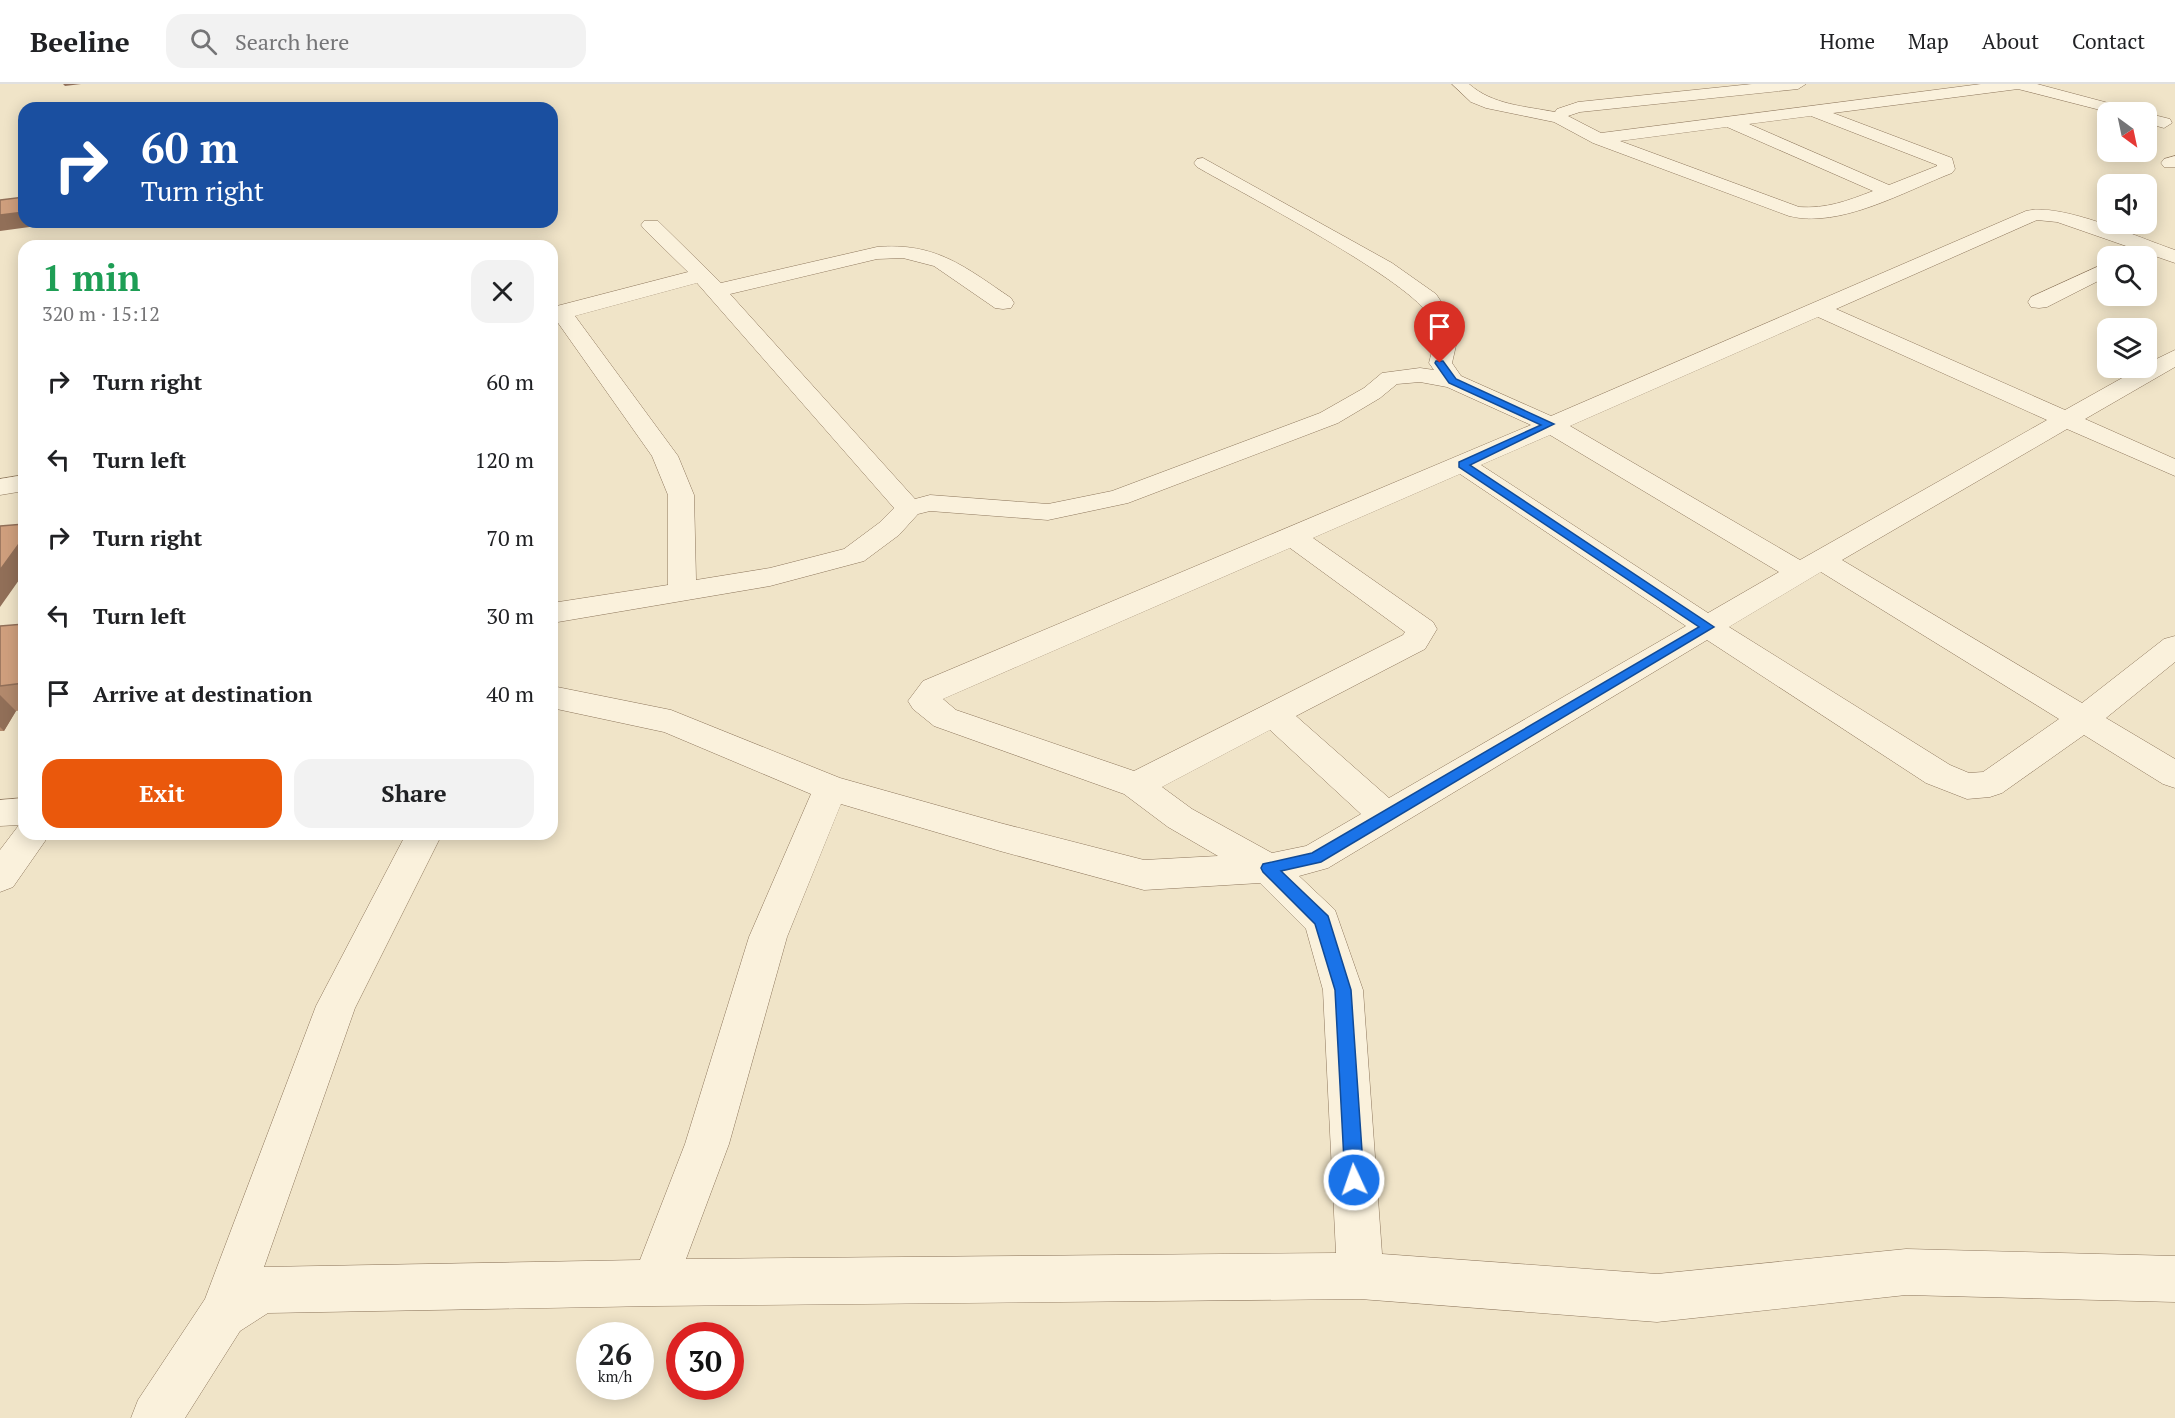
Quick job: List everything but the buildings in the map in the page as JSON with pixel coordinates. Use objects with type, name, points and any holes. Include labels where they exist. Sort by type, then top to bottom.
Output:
[{"type":"street","points":[[1460,84],[1477,99],[1492,105],[1559,118],[1599,139],[1797,212],[1820,214],[1849,207],[1946,170],[1946,162],[1813,111]]},
{"type":"street","points":[[1559,118],[1563,112],[1578,107],[1798,84]]},
{"type":"street","points":[[1599,139],[2018,84],[2097,105]]},
{"type":"street","points":[[2157,121],[2164,123]]},
{"type":"street","points":[[1730,122],[1888,191]]},
{"type":"street","points":[[1203,163],[1385,267],[1428,299],[1441,318],[1446,341],[1440,363],[1453,381]]},
{"type":"street","points":[[1360,1276],[1343,990],[1322,921],[1268,868],[1180,818],[1136,785],[945,718],[924,700],[934,689],[1462,464],[1549,424],[2033,215],[2044,214],[2061,218],[2125,246]]},
{"type":"street","points":[[651,225],[708,283],[909,508]]},
{"type":"street","points":[[558,313],[708,283],[899,251],[921,254],[951,268],[1003,303]]},
{"type":"street","points":[[2157,254],[2175,257]]},
{"type":"street","points":[[2039,302],[2097,273]]},
{"type":"street","points":[[1818,309],[2175,468]]},
{"type":"street","points":[[558,314],[666,456],[681,495],[682,591]]},
{"type":"street","points":[[558,698],[671,722],[831,788],[1144,876],[1268,868],[1316,858],[1812,566],[2175,357]]},
{"type":"street","points":[[558,612],[770,577],[854,555],[889,529],[909,508],[930,503],[1048,512],[1119,497],[1242,448],[1329,418],[1371,393],[1390,378],[1420,375],[1453,381],[1549,424],[1812,566],[2083,719],[2175,775]]},
{"type":"street","points":[[1462,464],[1708,627],[1938,774],[1967,786],[1990,784],[2083,719],[2175,646]]},
{"type":"street","points":[[0,487],[18,484]]},
{"type":"street","points":[[1136,785],[1272,713],[1414,642],[1422,628],[1292,535]]},
{"type":"street","points":[[1272,713],[1387,817]]},
{"type":"street","points":[[654,1283],[707,1144],[768,937],[831,788]]},
{"type":"street","points":[[0,813],[18,812]]},
{"type":"street","points":[[0,878],[28,840]]},
{"type":"street","points":[[156,1418],[223,1314],[336,1006],[421,840]]},
{"type":"street","points":[[223,1314],[263,1290],[654,1283],[1360,1276],[1657,1298],[1906,1272],[2175,1279]]},
{"type":"route","points":[[1354,1180],[1343,990],[1322,921],[1268,868],[1316,858],[1708,627],[1462,464],[1549,424],[1453,381],[1440,363]]}]
